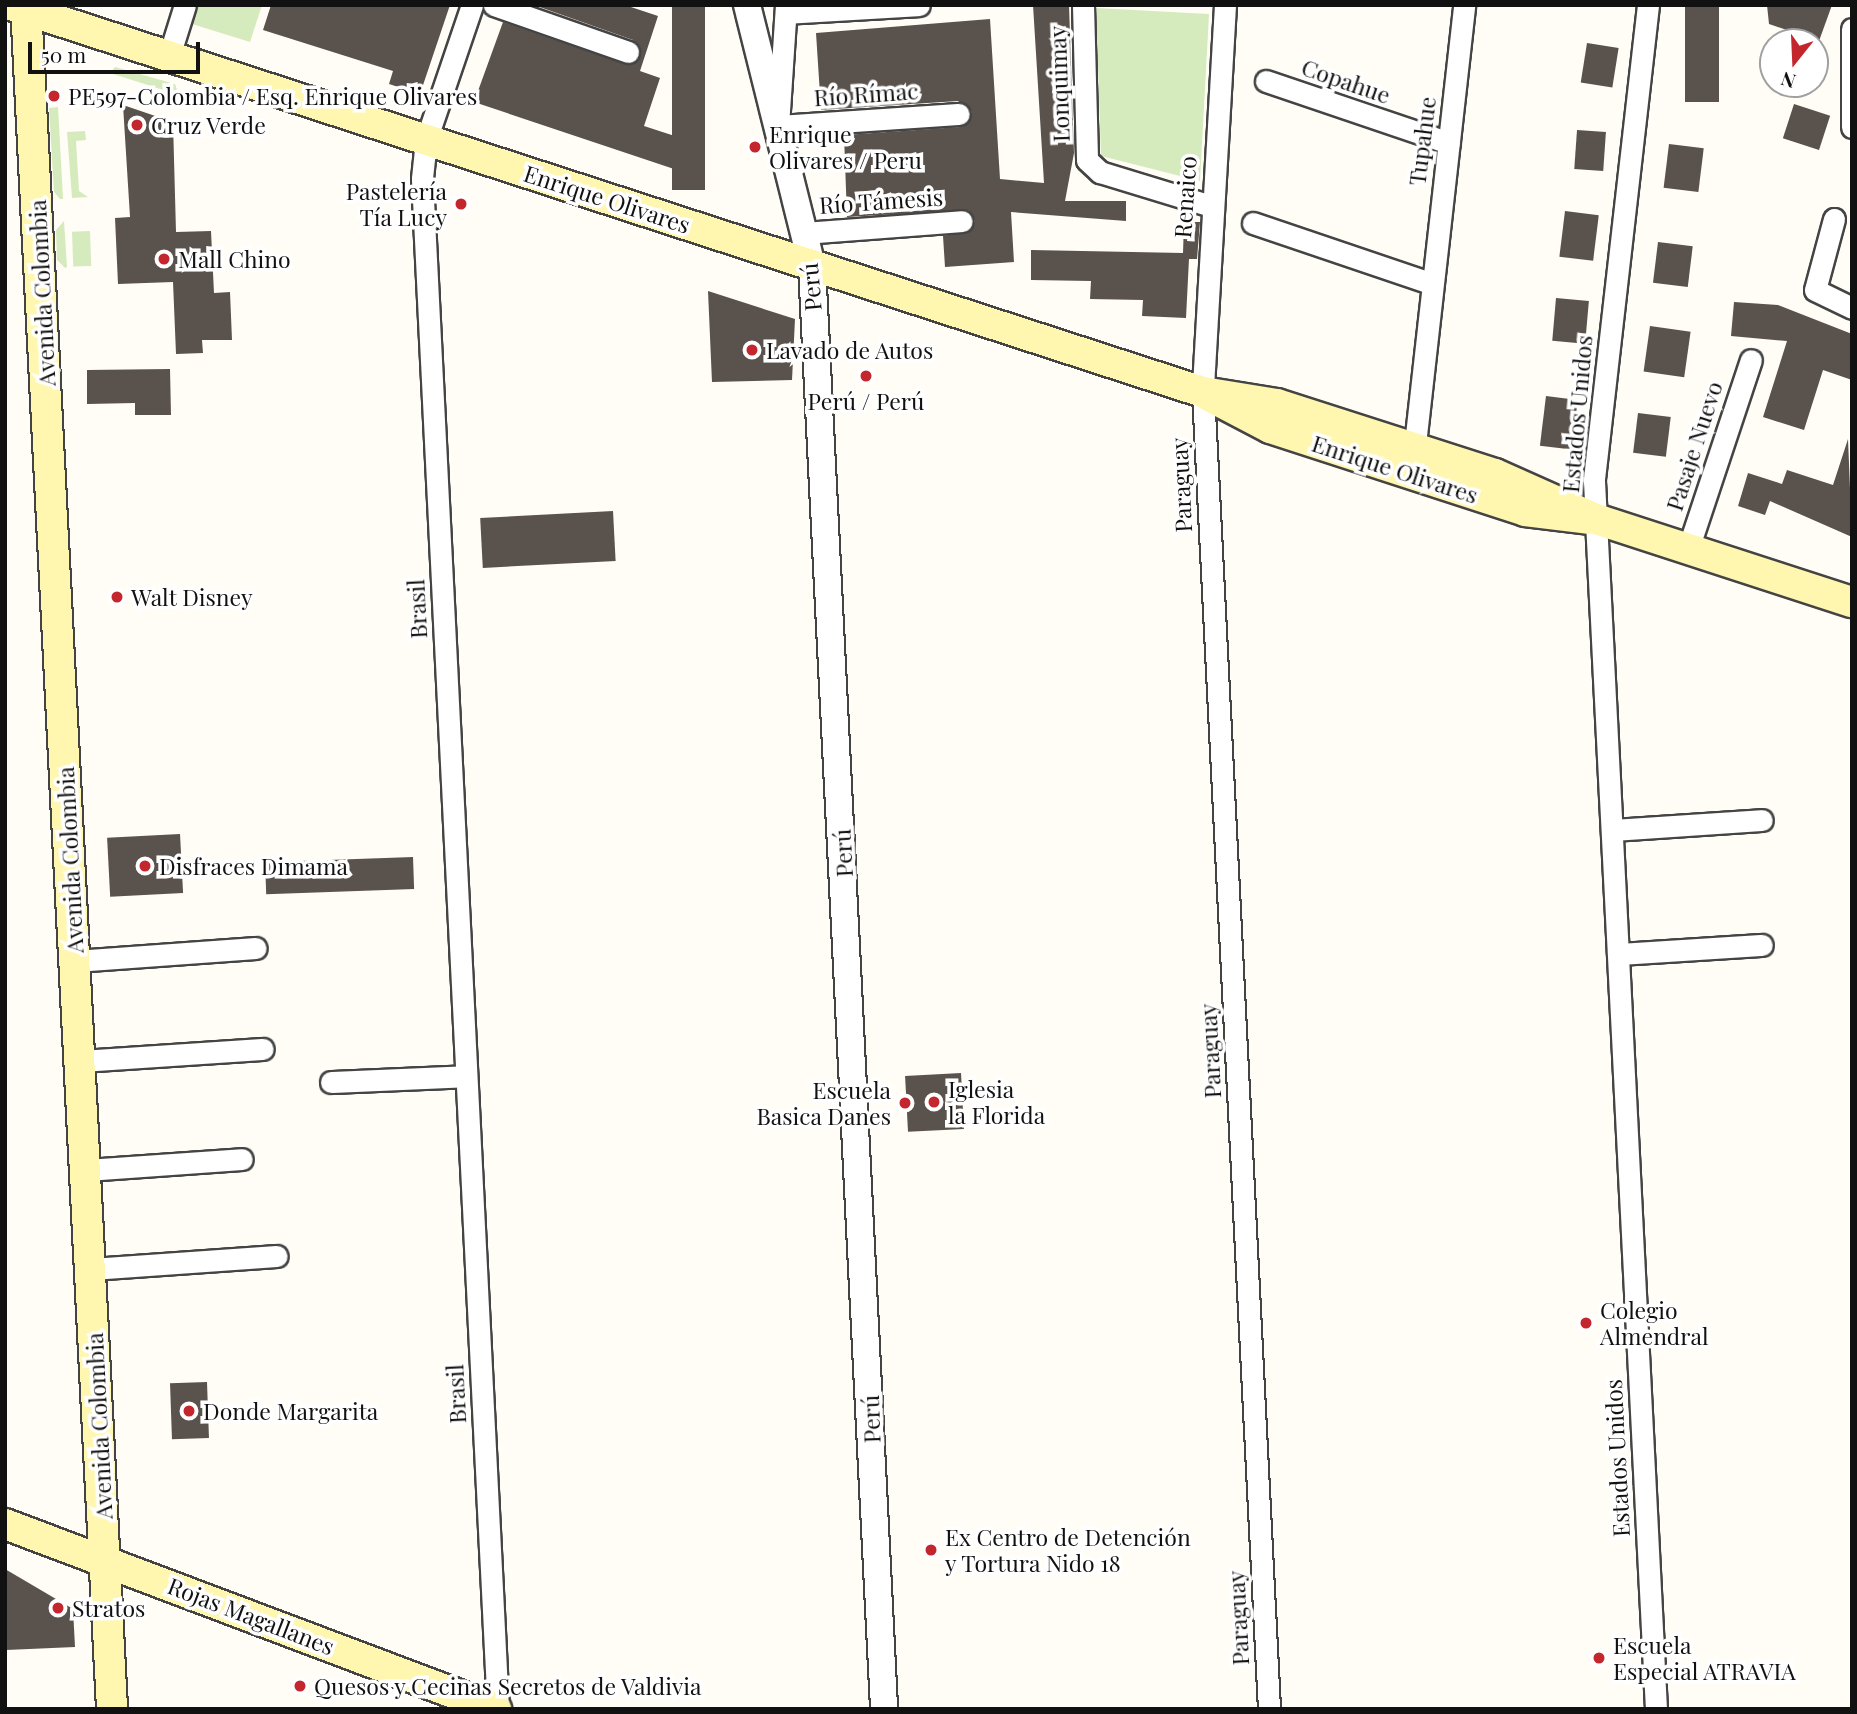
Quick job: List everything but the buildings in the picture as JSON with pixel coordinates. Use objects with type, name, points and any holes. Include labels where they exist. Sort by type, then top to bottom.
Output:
[{"type":"main road","name":"Enrique Olivares","points":[[26,7],[812,266],[1203,391],[1261,425],[1413,461],[1525,511],[1596,519],[1852,602]]},
{"type":"main road","name":"Avenida Colombia","points":[[26,7],[111,1709]]},
{"type":"main road","name":"Rojas Magallanes","points":[[5,1524],[497,1709]]},
{"type":"street","points":[[169,56],[185,5]]},
{"type":"street","name":"Brasil","points":[[472,5],[426,140],[422,179],[497,1709]]},
{"type":"street","points":[[494,5],[628,52]]},
{"type":"street","name":"Perú","points":[[747,5],[812,266],[884,1709]]},
{"type":"street","points":[[778,126],[786,9],[919,5]]},
{"type":"street","name":"Lonquimay","points":[[1083,5],[1087,160],[1100,172],[1211,206]]},
{"type":"street","name":"Renaico","points":[[1203,391],[1211,206],[1226,5]]},
{"type":"street","name":"Tupahue","points":[[1413,461],[1430,283],[1464,5]]},
{"type":"street","name":"Estados Unidos","points":[[1648,5],[1594,481],[1656,1709]]},
{"type":"street","points":[[1852,29],[1852,127]]},
{"type":"street","name":"Copahue","points":[[1266,81],[1449,143]]},
{"type":"street","name":"Río Rímac","points":[[778,126],[959,114]]},
{"type":"street","points":[[1834,219],[1814,285],[1823,298],[1852,309]]},
{"type":"street","name":"Río Támesis","points":[[804,233],[962,221]]},
{"type":"street","points":[[1253,223],[1430,283]]},
{"type":"street","name":"Pasaje Nuevo","points":[[1688,549],[1751,360]]},
{"type":"street","name":"Paraguay","points":[[1203,391],[1269,1709]]},
{"type":"street","points":[[1612,830],[1762,820]]},
{"type":"street","points":[[1618,954],[1762,945]]},
{"type":"street","points":[[75,961],[256,948]]},
{"type":"street","points":[[80,1060],[263,1049]]},
{"type":"street","points":[[331,1082],[466,1076]]},
{"type":"street","points":[[86,1170],[242,1159]]},
{"type":"street","points":[[91,1269],[277,1255]]},
{"type":"green space","points":[[198,5],[262,5],[250,42],[192,24]]},
{"type":"green space","points":[[1096,8],[1209,14],[1200,181],[1101,156]]},
{"type":"green space","points":[[115,67],[175,84],[179,95],[110,73]]},
{"type":"green space","points":[[58,107],[63,199],[54,192],[49,108]]},
{"type":"green space","points":[[85,131],[86,140],[76,141],[79,191],[88,197],[72,198],[67,132]]},
{"type":"green space","points":[[64,221],[65,268],[57,260],[56,230]]},
{"type":"green space","points":[[90,231],[91,266],[73,267],[72,232]]},
{"type":"place","name":"PE597-Colombia / Esq. Enrique Olivares","points":[[54,96]]},
{"type":"place","name":"Cruz Verde","points":[[137,125]]},
{"type":"place","name":"Enrique Olivares / Peru","points":[[755,147]]},
{"type":"place","name":"Pastelería Tía Lucy","points":[[461,204]]},
{"type":"place","name":"Mall Chino","points":[[164,259]]},
{"type":"place","name":"Lavado de Autos","points":[[752,350]]},
{"type":"place","name":"Perú / Perú","points":[[866,376]]},
{"type":"place","name":"Walt Disney","points":[[117,597]]},
{"type":"place","name":"Disfraces Dimama","points":[[145,866]]},
{"type":"place","name":"Iglesia la Florida","points":[[934,1102]]},
{"type":"place","name":"Escuela Basica Danes","points":[[905,1103]]},
{"type":"place","name":"Colegio Almendral","points":[[1586,1323]]},
{"type":"place","name":"Donde Margarita","points":[[189,1411]]},
{"type":"place","name":"Ex Centro de Detención y Tortura Nido 18","points":[[931,1550]]},
{"type":"place","name":"Stratos","points":[[58,1608]]},
{"type":"place","name":"Escuela Especial ATRAVIA","points":[[1599,1658]]},
{"type":"place","name":"Quesos y Cecinas Secretos de Valdivia","points":[[300,1686]]}]
